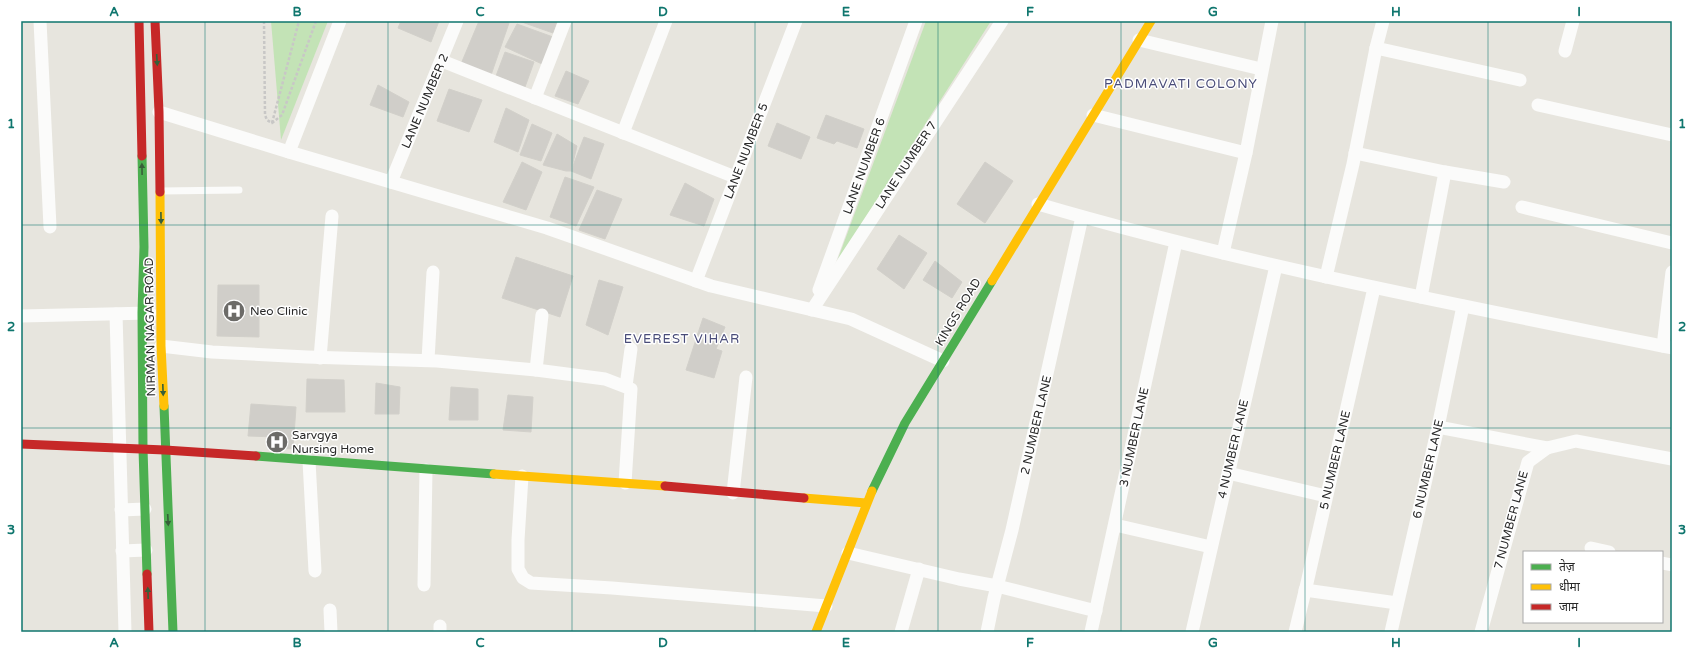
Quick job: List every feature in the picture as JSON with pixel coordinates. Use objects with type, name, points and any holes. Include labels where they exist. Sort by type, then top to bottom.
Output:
[{"type":"street","points":[[40,21],[50,227]]},
{"type":"street","name":"NIRMAN NAGAR ROAD","points":[[139,21],[144,247],[142,313],[143,449],[149,632]]},
{"type":"street","name":"NIRMAN NAGAR ROAD","points":[[155,21],[159,112],[162,314],[161,346],[173,632]]},
{"type":"street","points":[[289,152],[340,21]]},
{"type":"street","name":"LANE NUMBER 2","points":[[391,182],[442,61],[457,21]]},
{"type":"street","points":[[535,98],[565,21]]},
{"type":"street","points":[[623,133],[666,21]]},
{"type":"street","name":"LANE NUMBER 5","points":[[696,280],[796,21]]},
{"type":"street","name":"LANE NUMBER 6","points":[[812,310],[916,21]]},
{"type":"street","name":"LANE NUMBER 7","points":[[812,310],[1002,21]]},
{"type":"street","name":"KINGS ROAD","points":[[816,632],[835,579],[848,553],[866,503],[905,423],[1038,204],[1152,21]]},
{"type":"street","points":[[1223,253],[1246,153],[1261,69],[1272,21]]},
{"type":"street","points":[[1326,277],[1355,153],[1376,48],[1383,21]]},
{"type":"street","points":[[1565,52],[1573,21]]},
{"type":"street","points":[[1139,40],[1261,69]]},
{"type":"street","points":[[1376,48],[1520,80]]},
{"type":"street","points":[[442,61],[735,177]]},
{"type":"street","points":[[1538,105],[1672,135]]},
{"type":"street","points":[[159,112],[547,228],[710,286],[851,319],[943,361]]},
{"type":"street","points":[[1093,115],[1246,153]]},
{"type":"street","points":[[1355,153],[1445,172],[1504,182]]},
{"type":"street","points":[[1421,297],[1445,172]]},
{"type":"street","points":[[1038,204],[1176,242],[1276,266],[1374,288],[1668,347],[1672,272]]},
{"type":"street","points":[[1522,207],[1672,243]]},
{"type":"street","points":[[320,358],[332,216]]},
{"type":"street","name":"2 NUMBER LANE","points":[[988,632],[997,586],[1012,530],[1082,217]]},
{"type":"street","name":"3 NUMBER LANE","points":[[1091,632],[1176,242]]},
{"type":"street","name":"4 NUMBER LANE","points":[[1192,632],[1276,266]]},
{"type":"street","points":[[428,360],[434,272]]},
{"type":"street","name":"5 NUMBER LANE","points":[[1295,632],[1306,590],[1374,288]]},
{"type":"street","name":"6 NUMBER LANE","points":[[1391,632],[1438,427],[1463,306]]},
{"type":"street","points":[[21,316],[142,313],[162,314]]},
{"type":"street","points":[[116,314],[125,632]]},
{"type":"street","points":[[536,370],[542,315]]},
{"type":"street","points":[[161,346],[212,352],[320,358],[428,360],[536,370],[604,379],[631,388],[625,483]]},
{"type":"street","points":[[626,386],[631,348]]},
{"type":"street","points":[[733,493],[746,377]]},
{"type":"street","points":[[1438,427],[1547,448]]},
{"type":"street","name":"7 NUMBER LANE","points":[[1480,632],[1528,462],[1547,448],[1576,440],[1672,460]]},
{"type":"street","points":[[21,444],[165,450],[426,470],[625,483],[866,503]]},
{"type":"street","points":[[309,461],[315,572]]},
{"type":"street","points":[[424,585],[426,470]]},
{"type":"street","points":[[1228,473],[1326,496]]},
{"type":"street","points":[[522,476],[518,540],[518,569],[523,578],[531,583],[612,588],[826,606]]},
{"type":"street","points":[[121,510],[145,509]]},
{"type":"street","points":[[1115,525],[1211,548]]},
{"type":"street","points":[[1591,548],[1604,551]]},
{"type":"street","points":[[122,551],[146,550]]},
{"type":"street","points":[[848,553],[959,579],[997,586],[1096,611]]},
{"type":"street","points":[[901,632],[919,569]]},
{"type":"street","points":[[1306,590],[1397,603]]},
{"type":"street","points":[[330,610],[331,632]]},
{"type":"lane","points":[[160,190],[239,190]]},
{"type":"path","points":[[272,123],[299,21]]},
{"type":"path","points":[[272,123],[282,114],[316,21]]},
{"type":"path","points":[[264,22],[265,115],[272,123]]},
{"type":"green space","points":[[271,21],[328,21],[281,140]]},
{"type":"green space","points":[[926,21],[991,21],[836,264]]},
{"type":"building","points":[[401,21],[439,21],[431,42],[398,28]]},
{"type":"building","points":[[479,21],[505,21],[509,23],[491,75],[461,64]]},
{"type":"building","points":[[519,21],[557,21],[553,33]]},
{"type":"building","points":[[517,24],[553,37],[542,64],[505,47]]},
{"type":"building","points":[[505,52],[534,62],[525,87],[496,76]]},
{"type":"building","points":[[566,71],[589,81],[578,104],[555,96]]},
{"type":"building","points":[[378,85],[409,102],[403,117],[370,105]]},
{"type":"building","points":[[449,89],[482,100],[469,132],[437,121]]},
{"type":"building","points":[[506,108],[529,120],[518,152],[494,142]]},
{"type":"building","points":[[826,115],[864,129],[857,148],[837,141],[834,144],[817,138]]},
{"type":"building","points":[[777,123],[810,137],[801,159],[768,146]]},
{"type":"building","points":[[532,124],[552,133],[541,161],[520,155]]},
{"type":"building","points":[[557,134],[577,146],[571,171],[543,165]]},
{"type":"building","points":[[584,137],[604,144],[591,179],[571,171]]},
{"type":"building","points":[[522,162],[542,172],[526,210],[503,202]]},
{"type":"building","points":[[985,162],[1013,181],[985,223],[957,204]]},
{"type":"building","points":[[565,177],[594,187],[576,226],[550,217]]},
{"type":"building","points":[[685,183],[714,199],[704,226],[670,215]]},
{"type":"building","points":[[597,190],[622,199],[605,239],[579,230]]},
{"type":"building","points":[[899,235],[927,253],[904,289],[877,269]]},
{"type":"building","points":[[516,257],[573,276],[560,317],[502,298]]},
{"type":"building","points":[[935,261],[962,282],[952,298],[923,280]]},
{"type":"building","points":[[599,280],[623,287],[608,335],[586,325]]},
{"type":"building","points":[[218,285],[259,285],[259,337],[217,336]]},
{"type":"building","points":[[703,318],[725,327],[716,349],[722,351],[714,378],[686,370]]},
{"type":"building","points":[[307,379],[344,380],[345,412],[306,412]]},
{"type":"building","points":[[376,383],[400,387],[399,414],[375,414]]},
{"type":"building","points":[[451,387],[478,389],[478,420],[449,420]]},
{"type":"building","points":[[508,395],[533,397],[531,432],[503,430]]},
{"type":"building","points":[[251,404],[296,407],[293,449],[274,448],[275,437],[248,436]]},
{"type":"traffic: fast","points":[[142,156],[144,247],[142,313],[143,449],[147,574]]},
{"type":"traffic: fast","points":[[872,491],[905,423],[992,281]]},
{"type":"traffic: fast","points":[[164,406],[173,632]]},
{"type":"traffic: fast","points":[[256,456],[494,474]]},
{"type":"traffic: slow","points":[[992,281],[1151,21]]},
{"type":"traffic: slow","points":[[160,192],[161,346],[164,406]]},
{"type":"traffic: slow","points":[[494,474],[665,486]]},
{"type":"traffic: slow","points":[[816,632],[872,491]]},
{"type":"traffic: slow","points":[[804,498],[866,503]]},
{"type":"traffic: jam","points":[[139,21],[142,156]]},
{"type":"traffic: jam","points":[[155,21],[159,112],[160,192]]},
{"type":"traffic: jam","points":[[21,444],[165,450],[256,456]]},
{"type":"traffic: jam","points":[[665,486],[804,498]]},
{"type":"traffic: jam","points":[[147,574],[149,632]]},
{"type":"place","name":"Neo Clinic","points":[[234,311]]},
{"type":"place","name":"Sarvgya Nursing Home","points":[[277,442]]},
{"type":"district","name":"PADMAVATI COLONY","points":[[1181,83]]},
{"type":"district","name":"EVEREST VIHAR","points":[[682,338]]}]
